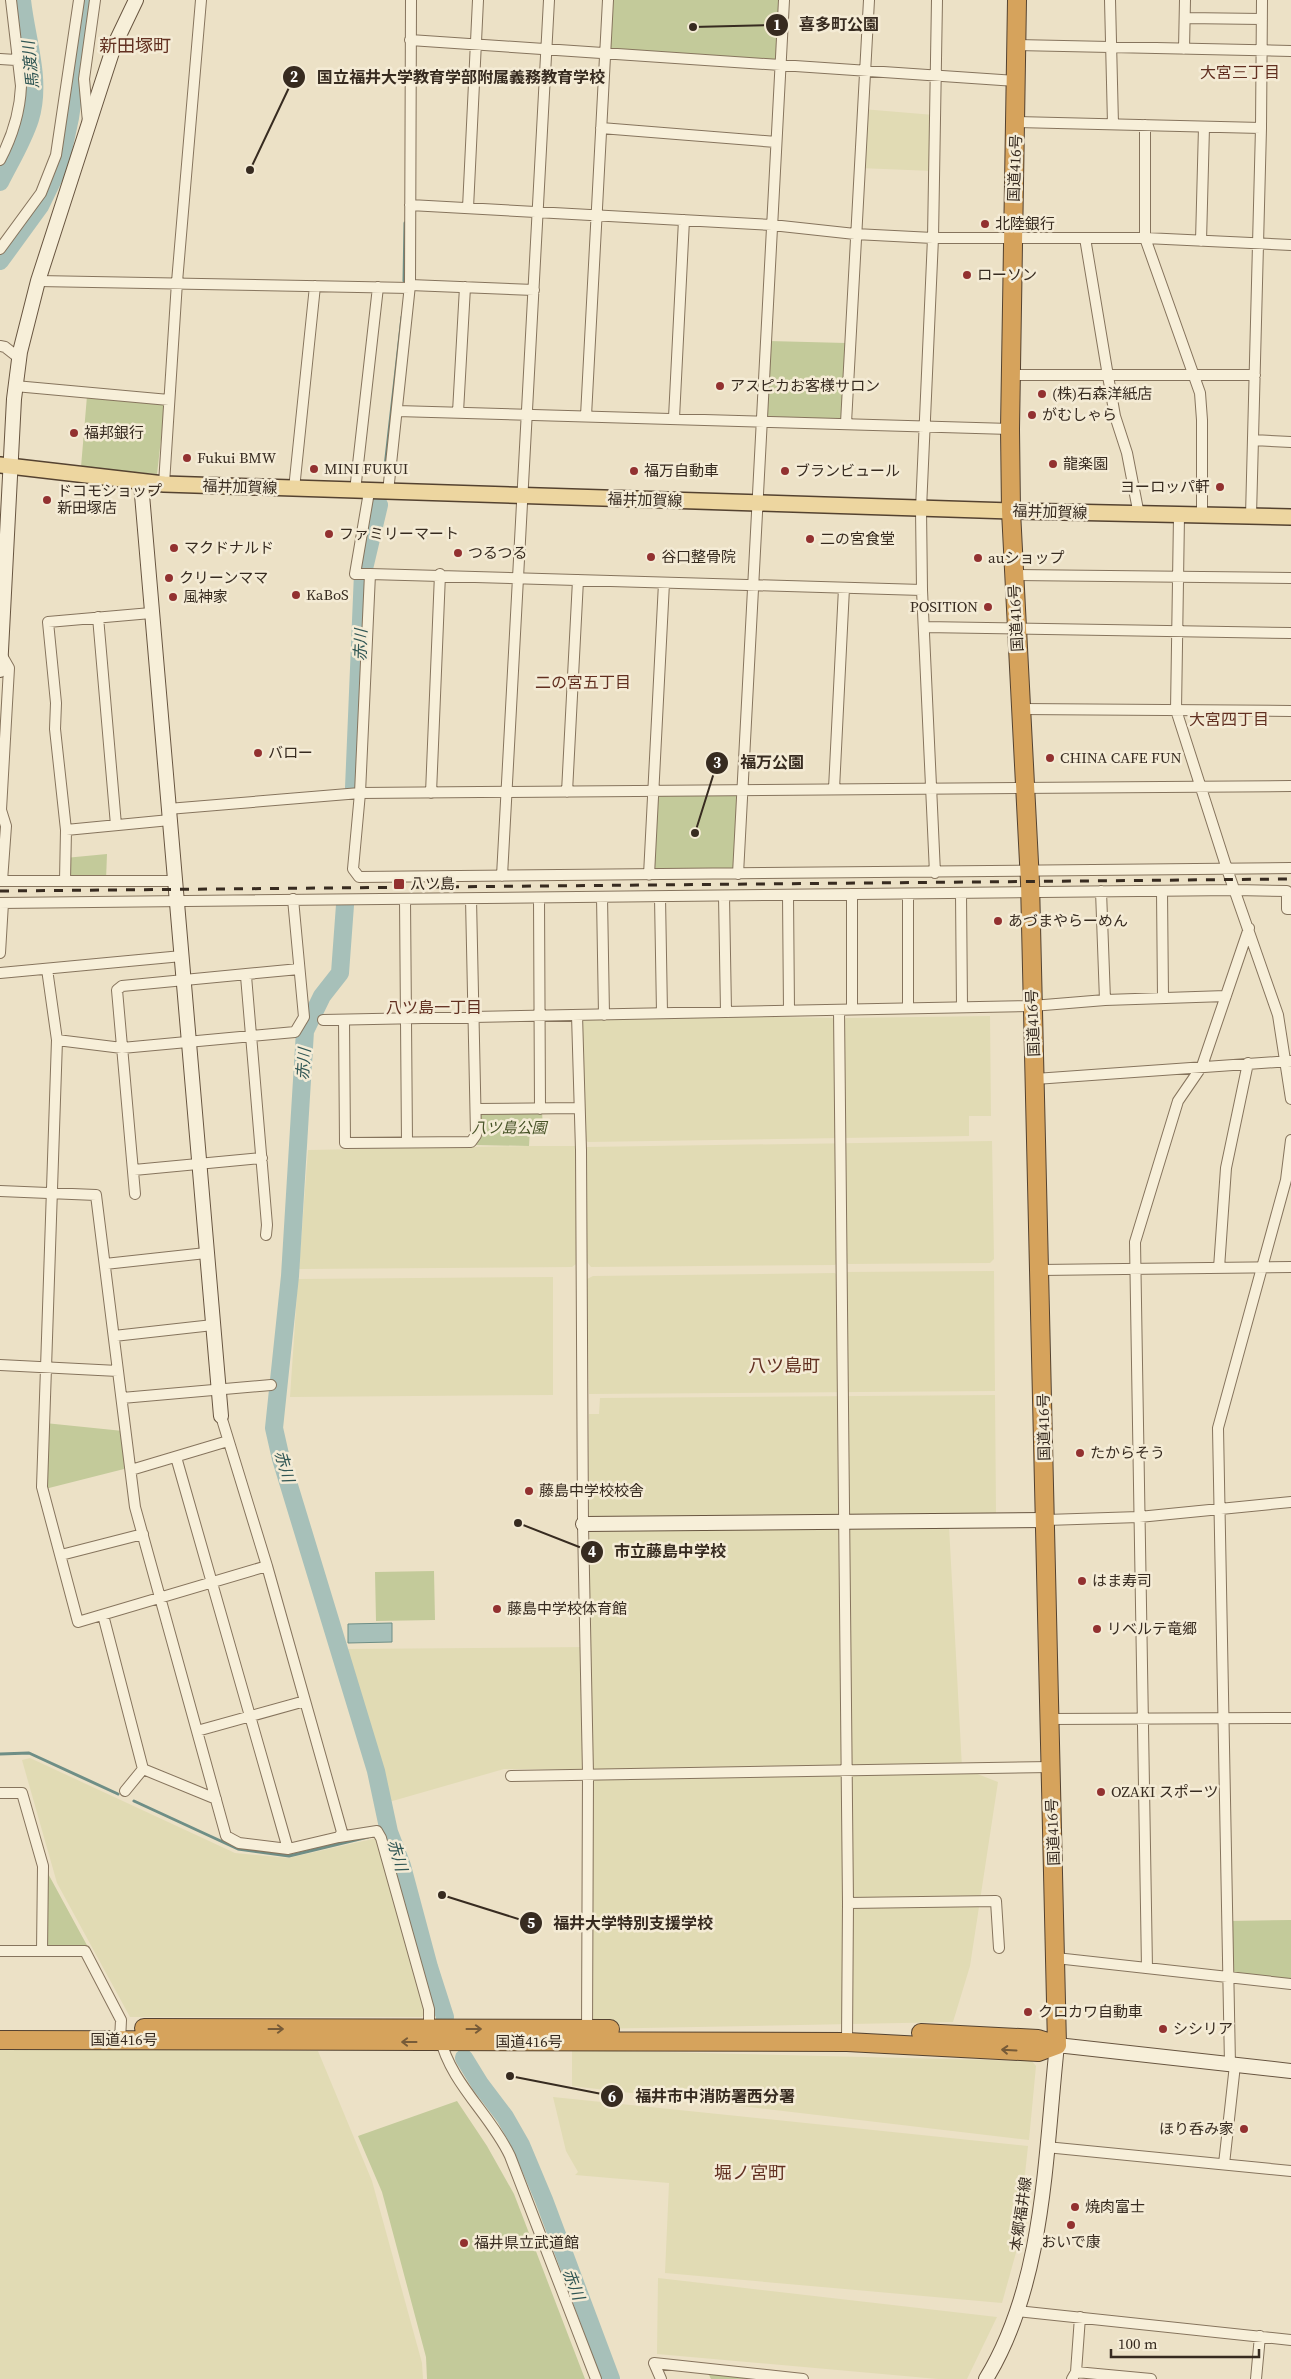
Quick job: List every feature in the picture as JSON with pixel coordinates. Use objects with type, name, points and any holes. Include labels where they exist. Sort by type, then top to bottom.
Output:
[{"type":"highway","name":"国道416号","points":[[0,2028],[121,2034],[436,2033],[848,2036],[1038,2052],[1057,2046],[1030,892],[1011,511],[1010,429],[1017,122],[1017,0]]},
{"type":"highway","name":"国道416号","points":[[0,2040],[121,2034]]},
{"type":"main road","name":"福井加賀線","points":[[6,466],[141,483],[164,484],[920,509],[1291,517]]},
{"type":"street","points":[[0,160],[20,99],[21,86],[16,60],[11,0]]},
{"type":"street","points":[[0,249],[40,192],[56,155],[80,0]]},
{"type":"street","points":[[88,125],[84,80],[94,0]]},
{"type":"street","points":[[0,670],[6,466],[19,358],[38,281],[88,125],[114,46],[136,0]]},
{"type":"street","points":[[164,484],[177,282],[201,0]]},
{"type":"street","points":[[388,492],[410,286],[411,0]]},
{"type":"street","points":[[468,208],[478,0]]},
{"type":"street","points":[[502,876],[549,0]]},
{"type":"street","points":[[586,416],[608,0]]},
{"type":"street","points":[[738,874],[784,0]]},
{"type":"street","points":[[846,423],[869,0]]},
{"type":"street","points":[[936,873],[922,590],[920,509],[933,238],[937,0]]},
{"type":"street","points":[[1110,0],[1113,124]]},
{"type":"street","points":[[1184,49],[1185,0]]},
{"type":"street","points":[[1251,516],[1261,128],[1260,50],[1262,0]]},
{"type":"street","points":[[1185,18],[1262,19]]},
{"type":"street","points":[[410,40],[1016,81]]},
{"type":"street","points":[[1017,45],[1291,51]]},
{"type":"street","points":[[0,59],[16,60]]},
{"type":"street","points":[[1017,122],[1261,128]]},
{"type":"street","points":[[1146,125],[1146,238],[1200,393],[1202,420],[1202,516]]},
{"type":"street","points":[[1201,241],[1204,126]]},
{"type":"street","points":[[601,128],[776,142]]},
{"type":"street","points":[[410,205],[772,225],[855,234],[933,238],[1013,240],[1146,238],[1291,245]]},
{"type":"street","points":[[674,418],[684,220]]},
{"type":"street","points":[[1085,238],[1108,376],[1116,416],[1127,453],[1139,515]]},
{"type":"street","points":[[38,281],[410,286],[534,290]]},
{"type":"street","points":[[294,489],[315,286]]},
{"type":"street","points":[[378,287],[354,574],[440,574],[754,586],[922,590]]},
{"type":"street","points":[[458,412],[465,287]]},
{"type":"street","points":[[0,346],[5,347],[19,358]]},
{"type":"street","points":[[1011,375],[1255,375]]},
{"type":"street","points":[[15,386],[169,400]]},
{"type":"street","points":[[397,410],[1010,429]]},
{"type":"street","points":[[1253,440],[1291,442]]},
{"type":"street","points":[[141,483],[217,1389],[221,1416],[228,1442],[267,1566],[342,1832],[339,1837]]},
{"type":"street","points":[[1179,516],[1176,710],[1227,869],[1278,1015],[1287,1061],[1291,1099]]},
{"type":"street","points":[[370,574],[360,793],[353,869],[359,877],[936,873],[1029,870],[1291,868]]},
{"type":"street","points":[[431,793],[440,574]]},
{"type":"street","points":[[1014,575],[1291,578]]},
{"type":"street","points":[[567,792],[578,580]]},
{"type":"street","points":[[649,875],[664,583]]},
{"type":"street","points":[[834,789],[844,588]]},
{"type":"street","points":[[65,880],[66,830],[55,729],[56,703],[48,622],[152,613]]},
{"type":"street","points":[[98,617],[116,825]]},
{"type":"street","points":[[924,627],[1291,633]]},
{"type":"street","points":[[0,654],[9,668],[1,810],[6,826],[1,881],[175,881]]},
{"type":"street","points":[[1021,709],[1291,711]]},
{"type":"street","points":[[66,830],[116,825],[169,814],[360,793],[1291,786]]},
{"type":"street","points":[[0,953],[1,903],[1287,890],[1287,909],[1291,909]]},
{"type":"street","points":[[1101,891],[1105,1000]]},
{"type":"street","points":[[1162,891],[1163,998]]},
{"type":"street","points":[[961,893],[962,1007]]},
{"type":"street","points":[[852,894],[852,1010]]},
{"type":"street","points":[[908,894],[908,1008]]},
{"type":"street","points":[[788,895],[789,1011]]},
{"type":"street","points":[[724,896],[726,1012]]},
{"type":"street","points":[[602,897],[604,1014]]},
{"type":"street","points":[[660,897],[662,1013]]},
{"type":"street","points":[[539,898],[540,1109]]},
{"type":"street","points":[[57,1040],[122,1048],[295,1032],[304,1017],[293,899]]},
{"type":"street","points":[[344,1020],[345,1143],[471,1142],[476,1135],[476,1109],[471,899]]},
{"type":"street","points":[[405,900],[407,1142]]},
{"type":"street","points":[[1147,1968],[1135,1242],[1178,1101],[1202,1066],[1249,928]]},
{"type":"street","points":[[0,973],[182,956]]},
{"type":"street","points":[[47,969],[57,1040],[42,1487],[78,1622],[267,1566]]},
{"type":"street","points":[[135,1194],[117,990],[122,986],[299,970]]},
{"type":"street","points":[[246,976],[268,1225],[266,1235]]},
{"type":"street","points":[[323,1020],[1032,1006],[1105,1000],[1226,996]]},
{"type":"street","points":[[839,1010],[848,2036]]},
{"type":"street","points":[[577,1015],[581,1150],[583,1524],[588,1774],[587,2035]]},
{"type":"street","points":[[1035,1079],[1287,1061]]},
{"type":"street","points":[[1219,1268],[1226,1168],[1248,1064]]},
{"type":"street","points":[[476,1109],[579,1108]]},
{"type":"street","points":[[1224,2164],[1233,2065],[1228,1977],[1225,1718],[1218,1428],[1288,1181],[1291,1140]]},
{"type":"street","points":[[134,1170],[262,1158]]},
{"type":"street","points":[[0,1191],[96,1195],[135,1506],[226,1836],[238,1843],[288,1849],[339,1837],[377,1832],[381,1838],[436,2033],[452,2069],[496,2130],[510,2156],[596,2379]]},
{"type":"street","points":[[106,1264],[206,1253]]},
{"type":"street","points":[[1040,1270],[1291,1267]]},
{"type":"street","points":[[114,1336],[213,1325]]},
{"type":"street","points":[[0,1365],[118,1371]]},
{"type":"street","points":[[122,1398],[271,1385]]},
{"type":"street","points":[[131,1470],[228,1442]]},
{"type":"street","points":[[176,1457],[288,1849]]},
{"type":"street","points":[[583,1524],[1046,1520],[1139,1517],[1291,1502]]},
{"type":"street","points":[[61,1555],[143,1534]]},
{"type":"street","points":[[103,1615],[143,1769]]},
{"type":"street","points":[[197,1731],[305,1702]]},
{"type":"street","points":[[1050,1719],[1291,1718]]},
{"type":"street","points":[[511,1776],[1051,1767]]},
{"type":"street","points":[[125,1792],[143,1769]]},
{"type":"street","points":[[143,1769],[216,1799]]},
{"type":"street","points":[[0,1793],[22,1793],[43,1866],[42,1951]]},
{"type":"street","points":[[848,1903],[996,1902],[999,1948]]},
{"type":"street","points":[[0,1950],[85,1951],[121,2020],[121,2034]]},
{"type":"street","points":[[1056,1958],[1291,1984]]},
{"type":"street","points":[[1057,2046],[1291,2072]]},
{"type":"street","name":"本郷福井線","points":[[986,2379],[1003,2347],[1017,2311],[1034,2247],[1057,2046]]},
{"type":"street","points":[[1046,2147],[1291,2171]]},
{"type":"street","points":[[1017,2311],[1291,2340]]},
{"type":"street","points":[[1080,2317],[1074,2375],[1151,2379]]},
{"type":"street","points":[[1256,2379],[1260,2336]]},
{"type":"street","points":[[661,2379],[654,2363],[804,2379]]},
{"type":"shaded area","points":[[862,109],[934,115],[933,171],[859,168]]},
{"type":"shaded area","points":[[663,1015],[833,1018],[835,1021],[842,1022],[846,1018],[990,1016],[991,1116],[969,1116],[969,1136],[588,1142],[585,1140],[582,1016]]},
{"type":"shaded area","points":[[992,1141],[994,1259],[990,1263],[848,1264],[845,1261],[838,1261],[835,1265],[591,1267],[587,1262],[586,1147]]},
{"type":"shaded area","points":[[576,1146],[576,1264],[572,1267],[299,1269],[308,1150]]},
{"type":"shaded area","points":[[994,1271],[995,1391],[589,1394],[587,1279],[593,1276],[835,1273],[837,1275],[845,1275],[848,1272]]},
{"type":"shaded area","points":[[553,1277],[553,1395],[290,1397],[298,1279]]},
{"type":"shaded area","points":[[995,1395],[996,1513],[851,1515],[847,1512],[840,1512],[835,1516],[593,1518],[589,1515],[589,1414],[599,1414],[600,1398]]},
{"type":"shaded area","points":[[949,1526],[962,1768],[998,1782],[970,1966],[953,2022],[589,2029],[583,1769],[504,1769],[389,1802],[345,1649],[585,1647],[590,1532]]},
{"type":"shaded area","points":[[30,1758],[235,1853],[288,1858],[377,1838],[425,2012],[422,2017],[130,2017],[57,1883],[22,1760]]},
{"type":"shaded area","points":[[0,2049],[318,2051],[372,2181],[422,2363],[423,2379],[0,2379]]},
{"type":"shaded area","points":[[572,2050],[1032,2061],[1036,2066],[1029,2140],[572,2086]]},
{"type":"shaded area","points":[[553,2097],[1028,2146],[1017,2249],[1002,2303],[665,2273],[669,2183],[575,2175],[578,2172],[566,2151]]},
{"type":"shaded area","points":[[658,2278],[997,2317],[967,2379],[938,2379],[657,2354]]},
{"type":"green space","points":[[609,0],[781,0],[776,66],[606,54]]},
{"type":"green space","points":[[769,341],[846,343],[842,420],[766,419]]},
{"type":"green space","points":[[87,396],[165,404],[157,474],[81,467]]},
{"type":"green space","points":[[742,790],[738,874],[649,875],[653,791]]},
{"type":"green space","points":[[107,854],[106,880],[65,880],[65,858]]},
{"type":"green space","name":"八ツ島公園","points":[[476,1110],[542,1111],[543,1129],[530,1129],[529,1146],[476,1145]]},
{"type":"green space","points":[[45,1423],[123,1431],[124,1469],[45,1489]]},
{"type":"green space","points":[[434,1571],[435,1620],[376,1621],[375,1572]]},
{"type":"green space","points":[[45,1868],[89,1949],[42,1948]]},
{"type":"green space","points":[[1291,1920],[1291,1984],[1229,1977],[1228,1921]]},
{"type":"green space","name":"福井県立武道館","points":[[457,2101],[487,2146],[514,2194],[585,2379],[427,2379],[426,2357],[382,2192],[358,2136]]},
{"type":"green space","points":[[708,2373],[801,2379],[711,2379]]},
{"type":"water","points":[[392,1623],[392,1642],[348,1643],[348,1624]]},
{"type":"waterway","name":"馬渡川","points":[[0,182],[24,135],[33,104],[34,74],[22,0]]},
{"type":"waterway","points":[[0,261],[40,206],[60,165],[70,118],[87,0]]},
{"type":"waterway","points":[[404,281],[405,223]]},
{"type":"waterway","points":[[385,467],[402,317]]},
{"type":"waterway","name":"赤川","points":[[354,788],[363,573],[379,505]]},
{"type":"waterway","name":"赤川","points":[[345,905],[340,973],[322,996],[305,1031],[290,1276],[274,1428],[281,1459],[376,1771],[389,1832],[402,1866],[429,1967],[445,2017]]},
{"type":"waterway","points":[[0,1754],[29,1753],[118,1794]]},
{"type":"waterway","points":[[134,1801],[238,1849],[289,1856],[368,1837]]},
{"type":"waterway","name":"赤川","points":[[464,2058],[480,2084],[505,2117],[521,2145],[544,2200],[611,2379]]},
{"type":"railway","points":[[0,891],[1291,879]]},
{"type":"place","name":"喜多町公園","points":[[693,27]]},
{"type":"place","name":"国立福井大学教育学部附属義務教育学校","points":[[250,170]]},
{"type":"place","name":"北陸銀行","points":[[985,224]]},
{"type":"place","name":"ローソン","points":[[967,275]]},
{"type":"place","name":"アスピカお客様サロン","points":[[720,386]]},
{"type":"place","name":"(株)石森洋紙店","points":[[1042,394]]},
{"type":"place","name":"がむしゃら","points":[[1032,415]]},
{"type":"place","name":"福邦銀行","points":[[74,433]]},
{"type":"place","name":"Fukui BMW","points":[[187,458]]},
{"type":"place","name":"龍楽園","points":[[1053,464]]},
{"type":"place","name":"MINI FUKUI","points":[[314,469]]},
{"type":"place","name":"福万自動車","points":[[634,471]]},
{"type":"place","name":"ブランビュール","points":[[785,471]]},
{"type":"place","name":"ヨーロッパ軒","points":[[1220,487]]},
{"type":"place","name":"ドコモショップ 新田塚店","points":[[47,500]]},
{"type":"place","name":"ファミリーマート","points":[[329,534]]},
{"type":"place","name":"二の宮食堂","points":[[810,539]]},
{"type":"place","name":"マクドナルド","points":[[174,548]]},
{"type":"place","name":"つるつる","points":[[458,553]]},
{"type":"place","name":"谷口整骨院","points":[[651,557]]},
{"type":"place","name":"auショップ","points":[[978,558]]},
{"type":"place","name":"クリーンママ","points":[[169,578]]},
{"type":"place","name":"KaBoS","points":[[296,595]]},
{"type":"place","name":"風神家","points":[[173,597]]},
{"type":"place","name":"POSITION","points":[[988,607]]},
{"type":"place","name":"バロー","points":[[258,753]]},
{"type":"place","name":"CHINA CAFE FUN","points":[[1050,758]]},
{"type":"place","name":"福万公園","points":[[695,833]]},
{"type":"place","name":"八ツ島","points":[[399,884]]},
{"type":"place","name":"あづまやらーめん","points":[[998,921]]},
{"type":"place","name":"たからそう","points":[[1080,1453]]},
{"type":"place","name":"藤島中学校校舎","points":[[529,1491]]},
{"type":"place","name":"市立藤島中学校","points":[[518,1523]]},
{"type":"place","name":"はま寿司","points":[[1082,1581]]},
{"type":"place","name":"藤島中学校体育館","points":[[497,1609]]},
{"type":"place","name":"リベルテ竜郷","points":[[1097,1629]]},
{"type":"place","name":"OZAKI スポーツ","points":[[1101,1792]]},
{"type":"place","name":"福井大学特別支援学校","points":[[442,1895]]},
{"type":"place","name":"クロカワ自動車","points":[[1028,2012]]},
{"type":"place","name":"シシリア","points":[[1163,2029]]},
{"type":"place","name":"福井市中消防署西分署","points":[[510,2076]]},
{"type":"place","name":"ほり呑み家","points":[[1244,2129]]},
{"type":"place","name":"焼肉富士","points":[[1075,2207]]},
{"type":"place","name":"おいで康","points":[[1071,2225]]},
{"type":"place","name":"福井県立武道館","points":[[464,2243]]},
{"type":"district","name":"新田塚町","points":[[135,46]]},
{"type":"district","name":"大宮三丁目","points":[[1240,72]]},
{"type":"district","name":"二の宮五丁目","points":[[583,682]]},
{"type":"district","name":"大宮四丁目","points":[[1229,719]]},
{"type":"district","name":"八ツ島一丁目","points":[[434,1007]]},
{"type":"district","name":"八ツ島町","points":[[784,1366]]},
{"type":"district","name":"堀ノ宮町","points":[[750,2173]]}]
